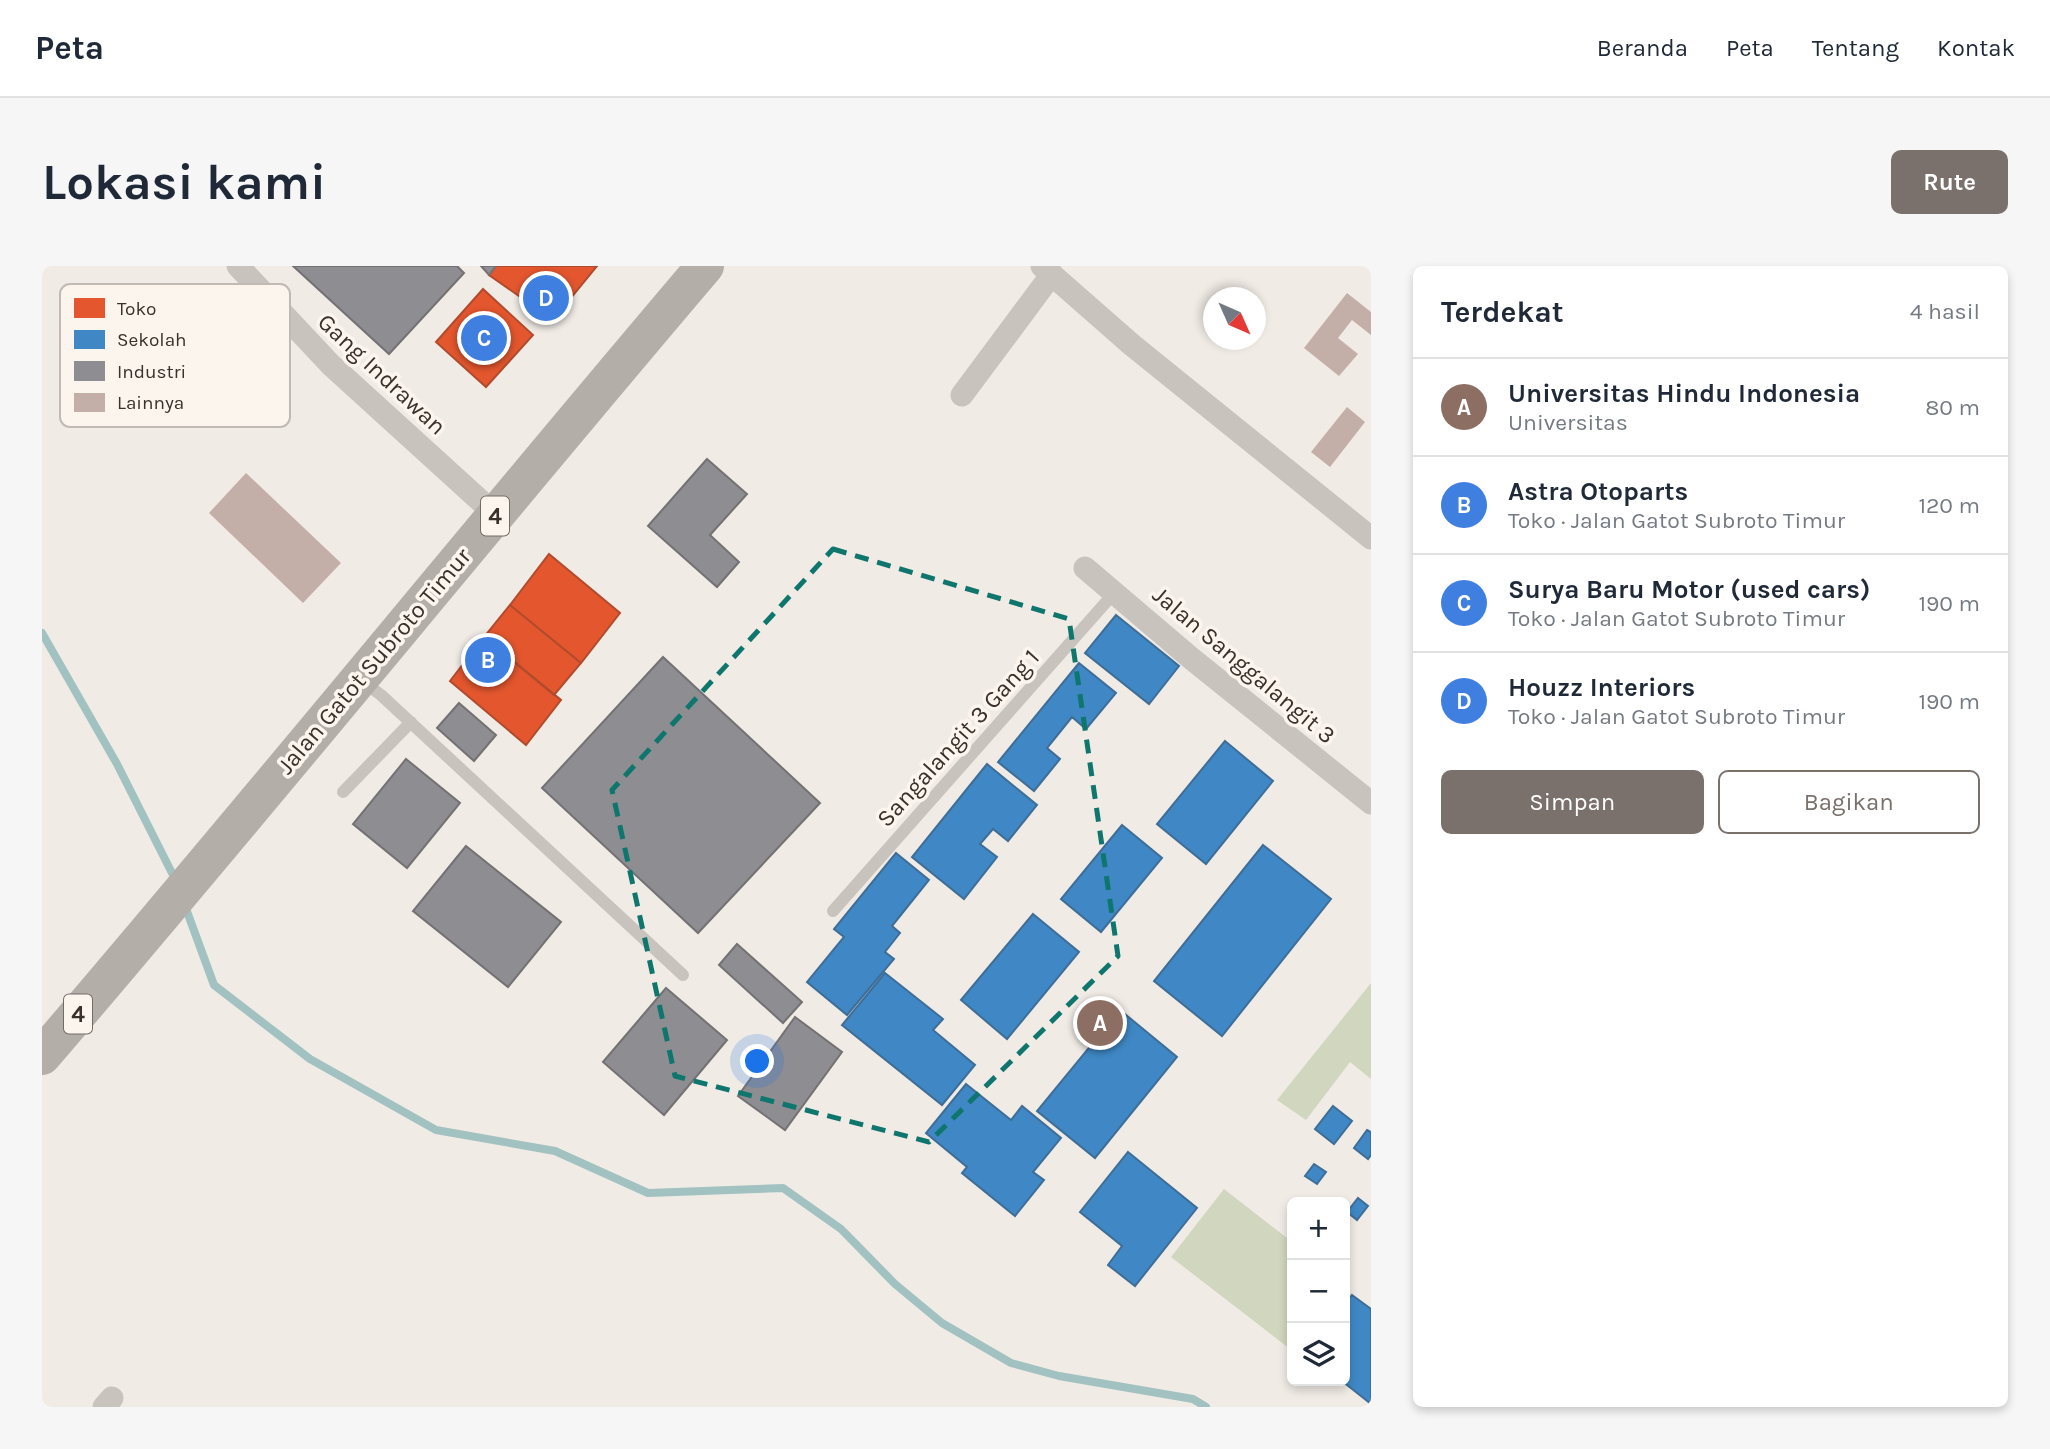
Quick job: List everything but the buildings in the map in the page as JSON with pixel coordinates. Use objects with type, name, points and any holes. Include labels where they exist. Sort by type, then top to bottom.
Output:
[{"type":"highway","name":"Jalan Gatot Subroto Timur","points":[[42,1056],[703,267]]},
{"type":"street","name":"Gang Indrawan","points":[[238,266],[255,284]]},
{"type":"street","points":[[962,395],[1047,270],[1132,345],[1371,538]]},
{"type":"street","name":"Gang Indrawan","points":[[290,321],[331,365],[496,515]]},
{"type":"street","name":"Jalan Sanggalangit 3","points":[[1086,568],[1192,659],[1370,803]]},
{"type":"lane","name":"Sangalangit 3 Gang 1","points":[[833,911],[1115,592]]},
{"type":"lane","points":[[358,678],[411,722],[684,975]]},
{"type":"lane","points":[[343,792],[411,722]]},
{"type":"highlighted area","points":[[833,549],[1069,619],[1118,956],[929,1142],[675,1076],[612,790]]},
{"type":"green space","points":[[1371,983],[1371,1079],[1350,1062],[1306,1120],[1277,1100]]},
{"type":"green space","points":[[1224,1189],[1287,1238],[1287,1347],[1171,1257]]},
{"type":"waterway","points":[[42,633],[117,764],[176,881]]},
{"type":"waterway","points":[[185,906],[214,985],[310,1059],[436,1130],[555,1151],[648,1193],[783,1188],[841,1229],[895,1284],[942,1323],[1011,1363],[1059,1376],[1193,1399],[1206,1407]]},
{"type":"place","name":"Houzz Interiors","points":[[546,298]]},
{"type":"place","name":"Surya Baru Motor (used cars)","points":[[484,338]]},
{"type":"place","name":"Astra Otoparts","points":[[488,660]]},
{"type":"place","name":"Universitas Hindu Indonesia","points":[[1100,1023]]}]
